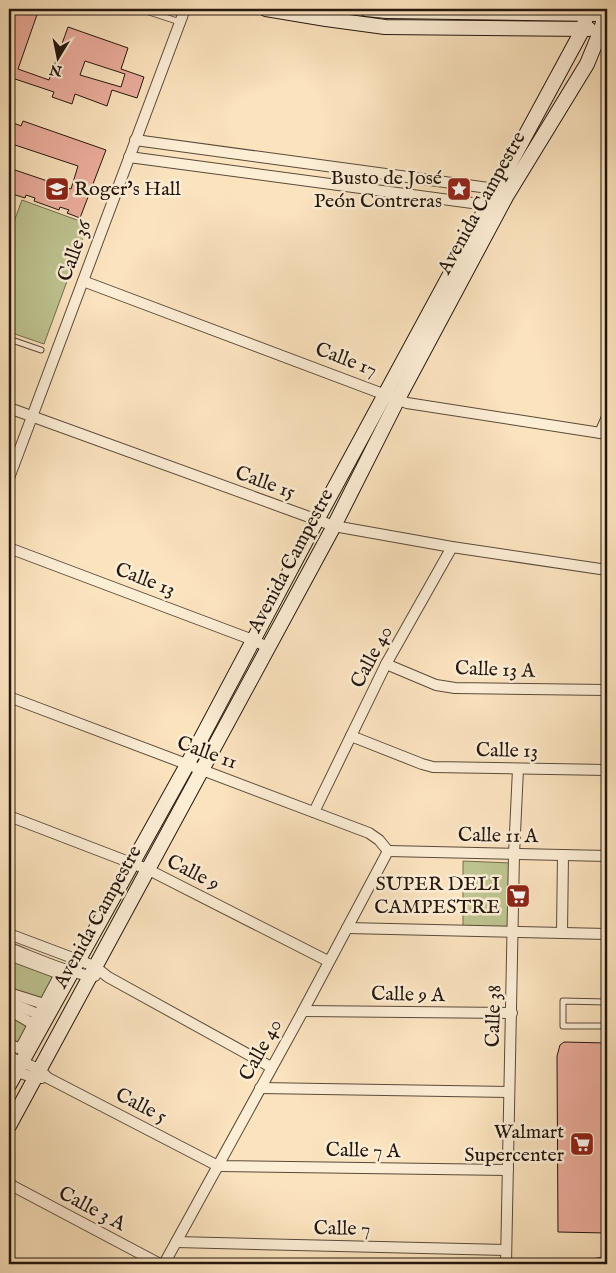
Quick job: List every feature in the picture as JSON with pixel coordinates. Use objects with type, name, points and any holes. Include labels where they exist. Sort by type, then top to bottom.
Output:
[{"type":"street","name":"Calle 36","points":[[9,478],[185,9]]},
{"type":"street","points":[[266,9],[385,27],[604,30]]},
{"type":"street","points":[[366,9],[386,11],[587,11],[606,14]]},
{"type":"street","name":"Avenida Campestre","points":[[9,1085],[14,1065],[75,966],[187,765],[316,520],[392,396],[502,192],[563,63],[583,29],[587,11]]},
{"type":"street","name":"Avenida Campestre","points":[[502,192],[588,64],[604,30],[606,14]]},
{"type":"street","points":[[135,140],[311,163],[502,192]]},
{"type":"street","points":[[129,157],[308,180],[493,208]]},
{"type":"street","points":[[308,180],[311,163]]},
{"type":"street","name":"Calle 17","points":[[83,281],[407,403],[604,434]]},
{"type":"street","name":"Avenida Campestre","points":[[9,1126],[41,1075],[91,971],[203,770],[267,647],[334,526],[392,396]]},
{"type":"street","name":"Calle 15","points":[[9,408],[334,526],[452,547],[607,570]]},
{"type":"street","points":[[604,434],[607,416]]},
{"type":"street","name":"Calle 40","points":[[314,812],[386,664],[452,547]]},
{"type":"street","name":"Calle 13","points":[[9,548],[253,640],[267,647]]},
{"type":"street","name":"Calle 13 A","points":[[386,664],[436,685],[455,688],[607,690]]},
{"type":"street","name":"Calle 11","points":[[9,697],[369,833],[380,840],[388,851]]},
{"type":"street","name":"Calle 13","points":[[352,736],[433,767],[607,770]]},
{"type":"street","name":"Calle 38","points":[[506,1264],[514,854],[518,769]]},
{"type":"street","name":"Calle 9","points":[[9,816],[147,869],[328,962]]},
{"type":"street","name":"Calle 40","points":[[164,1264],[303,1011],[388,851]]},
{"type":"street","name":"Calle 11 A","points":[[388,851],[607,856]]},
{"type":"street","points":[[562,933],[563,855]]},
{"type":"street","points":[[347,928],[607,934]]},
{"type":"street","points":[[9,934],[75,966]]},
{"type":"street","points":[[9,948],[108,977],[271,1067]]},
{"type":"street","points":[[9,955],[60,974],[20,1049],[9,1044]]},
{"type":"street","points":[[9,993],[38,1014]]},
{"type":"street","points":[[9,1000],[38,1014]]},
{"type":"street","points":[[9,1005],[38,1014]]},
{"type":"street","points":[[9,1010],[38,1014]]},
{"type":"street","name":"Calle 9 A","points":[[303,1011],[512,1013]]},
{"type":"street","name":"Calle 5","points":[[14,1065],[41,1075],[218,1166]]},
{"type":"street","points":[[260,1088],[509,1092]]},
{"type":"street","name":"Calle 7 A","points":[[218,1166],[508,1170]]},
{"type":"street","name":"Calle 3 A","points":[[9,1184],[160,1264]]},
{"type":"street","name":"Calle 7","points":[[176,1242],[506,1250]]},
{"type":"lane","points":[[140,9],[180,22]]},
{"type":"lane","points":[[9,338],[41,350]]},
{"type":"lane","points":[[607,1002],[563,1001],[563,1026],[607,1026]]},
{"type":"lane","points":[[584,1264],[607,1259]]},
{"type":"green space","points":[[22,200],[88,224],[44,344],[9,332],[9,235]]},
{"type":"green space","points":[[463,861],[511,863],[509,928],[463,927]]},
{"type":"green space","points":[[9,953],[63,973],[22,1054],[9,1049]]},
{"type":"building","points":[[13,9],[39,9],[18,69],[49,80],[68,27],[128,48],[121,69],[144,77],[137,98],[112,90],[107,106],[75,94],[72,104],[52,97],[54,92],[9,77],[9,22]],"holes":[[[85,61],[125,74],[121,87],[80,75]]]},
{"type":"building","points":[[9,121],[21,126],[23,121],[106,150],[80,218],[67,213],[69,210],[60,207],[59,210],[34,201],[35,198],[26,195],[25,198],[9,193],[9,168],[71,189],[78,166],[9,143]]},
{"type":"building","name":"Walmart Supercenter","points":[[564,1042],[607,1043],[607,1233],[558,1232],[557,1056],[560,1045]]},
{"type":"place","name":"Roger's Hall","points":[[57,189]]},
{"type":"place","name":"Busto de José Peón Contreras","points":[[459,189]]},
{"type":"place","name":"SUPER DELI CAMPESTRE","points":[[518,896]]},
{"type":"place","name":"Walmart Supercenter","points":[[582,1144]]}]
